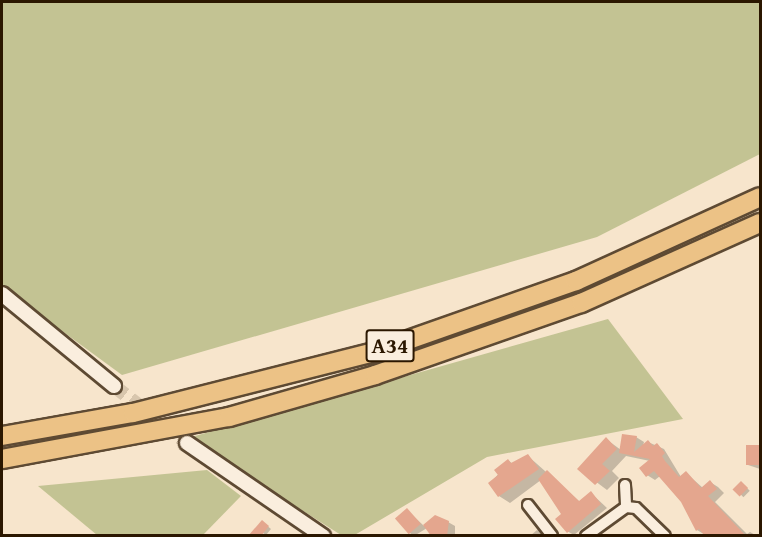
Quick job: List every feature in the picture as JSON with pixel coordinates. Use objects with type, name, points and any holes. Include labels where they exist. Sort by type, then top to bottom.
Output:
[{"type":"highway","name":"A34","points":[[2,436],[133,414],[374,351],[576,282],[760,197]]},
{"type":"highway","name":"A34","points":[[2,459],[229,417],[375,375],[580,303],[760,223]]},
{"type":"street","points":[[2,294],[114,386]]},
{"type":"street","points":[[188,443],[322,536]]},
{"type":"street","points":[[624,485],[626,507]]},
{"type":"street","points":[[528,505],[552,536]]},
{"type":"street","points":[[586,536],[626,507],[636,508],[665,536]]},
{"type":"green space","points":[[2,2],[760,2],[760,154],[597,237],[122,375],[2,287]]},
{"type":"green space","points":[[608,319],[683,419],[487,457],[353,536],[341,535],[188,438]]},
{"type":"green space","points":[[207,470],[241,496],[203,535],[97,535],[38,486]]},
{"type":"building","points":[[622,434],[637,436],[634,452],[648,440],[653,446],[657,443],[665,453],[662,456],[665,461],[679,477],[686,471],[701,488],[710,480],[717,489],[708,496],[746,536],[705,536],[699,529],[696,531],[681,502],[654,471],[646,477],[639,468],[650,459],[619,453]]},
{"type":"building","points":[[606,437],[617,449],[602,464],[610,471],[595,485],[577,469]]},
{"type":"building","points":[[746,445],[760,445],[760,465],[746,465]]},
{"type":"building","points":[[528,454],[539,469],[498,497],[488,483],[498,475],[494,470],[508,459],[511,463]]},
{"type":"building","points":[[547,470],[579,501],[591,491],[601,504],[567,533],[555,519],[561,514],[538,479]]},
{"type":"building","points":[[741,481],[748,488],[740,497],[733,489]]},
{"type":"building","points":[[407,508],[421,524],[409,534],[395,518]]},
{"type":"building","points":[[435,515],[449,521],[447,536],[431,536],[423,525]]},
{"type":"building","points":[[262,520],[269,526],[261,536],[248,536]]},
{"type":"tunnel","points":[[114,386],[187,443]]}]
